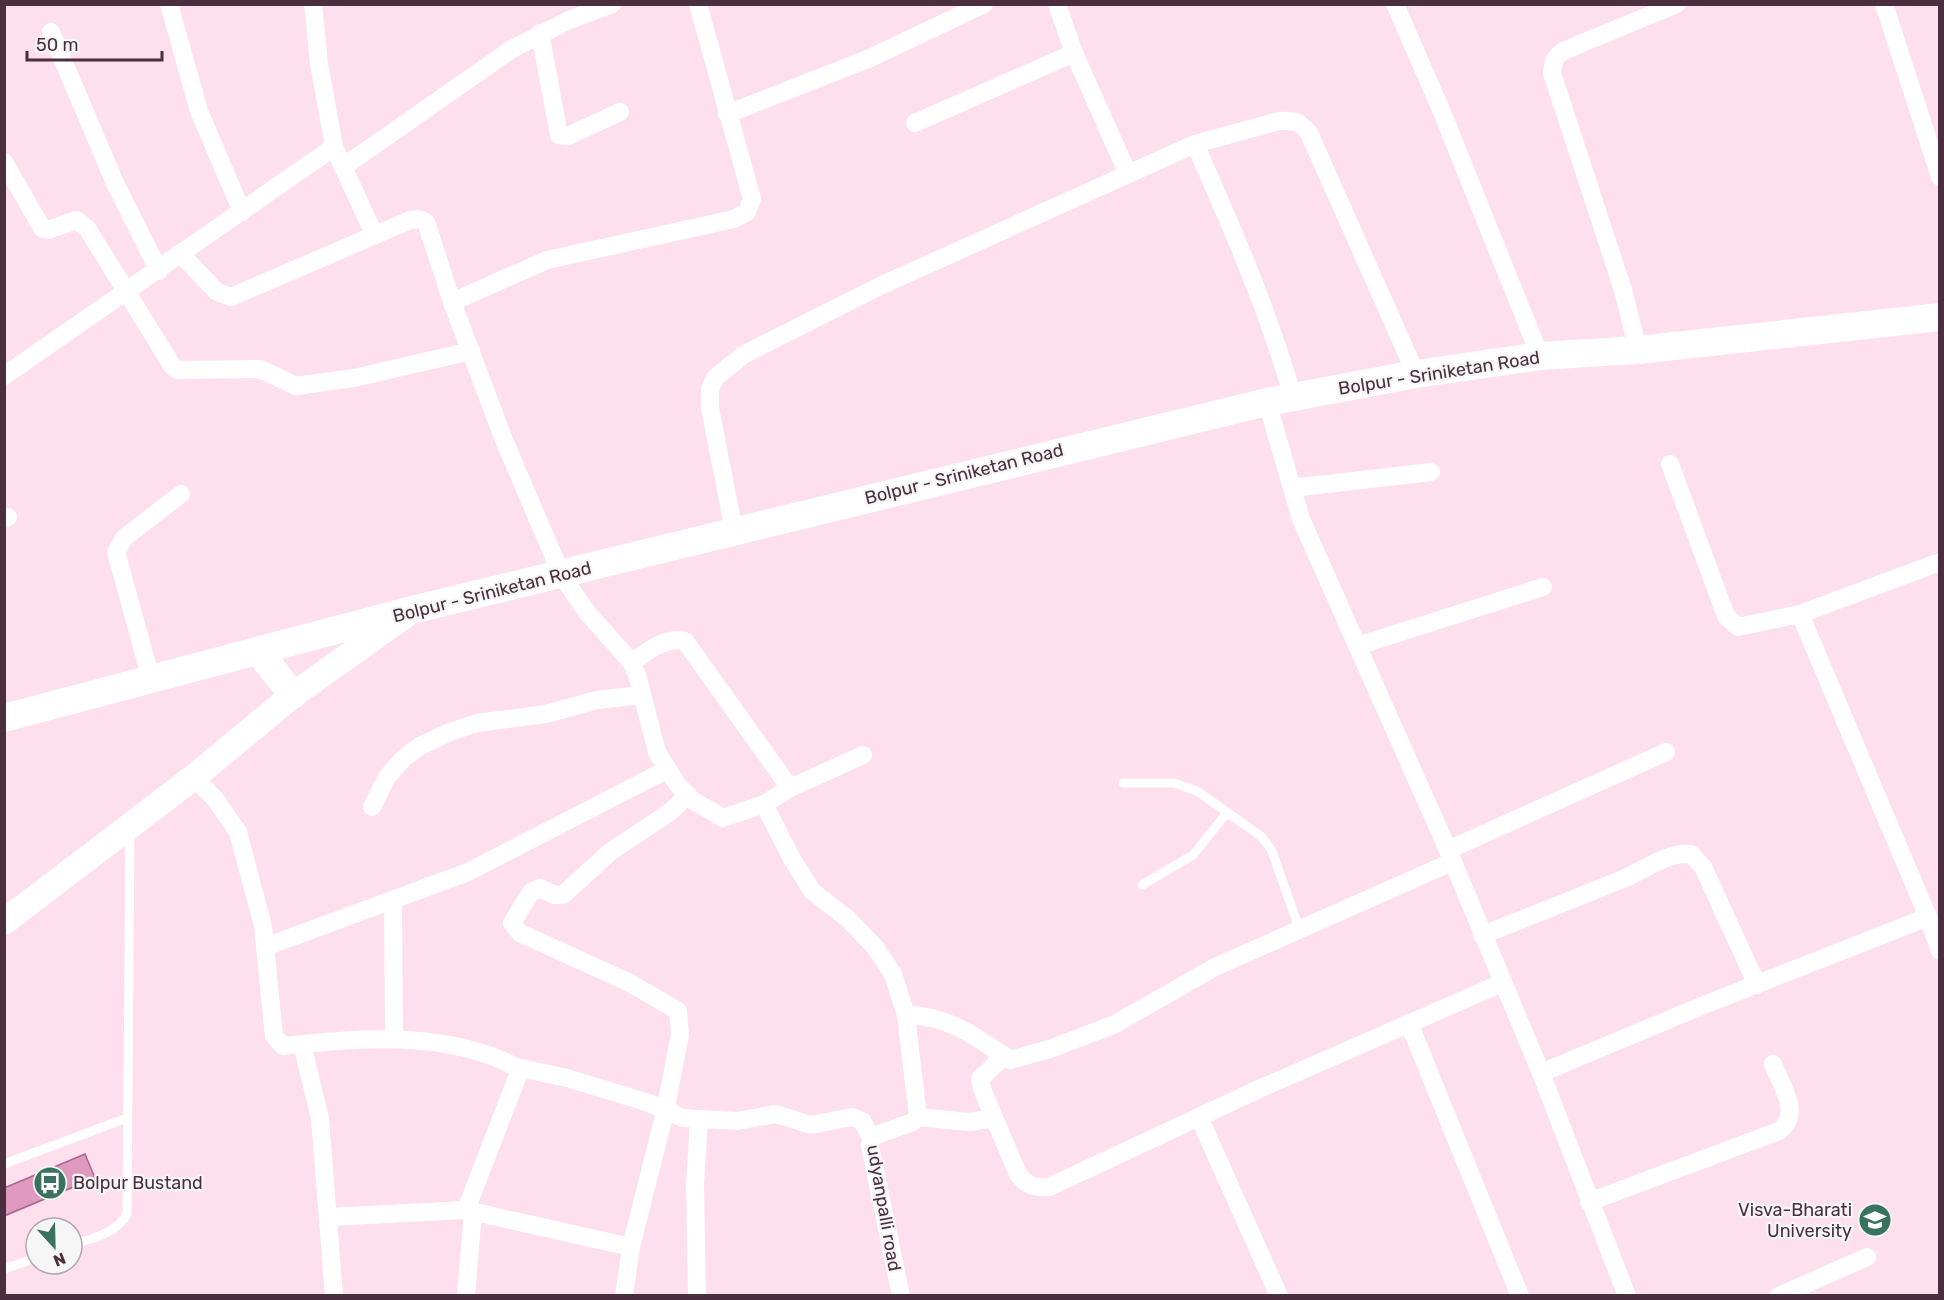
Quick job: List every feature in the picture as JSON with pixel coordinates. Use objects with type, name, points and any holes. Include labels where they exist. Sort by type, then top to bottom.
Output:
[{"type":"main road","name":"Bolpur - Sriniketan Road","points":[[4,718],[412,610],[561,576],[734,531],[1280,400],[1416,374],[1540,356],[1638,350],[1940,317]]},
{"type":"main road","points":[[258,651],[293,695]]},
{"type":"street","points":[[169,4],[198,111],[242,212]]},
{"type":"street","points":[[313,4],[319,64],[338,156],[374,234]]},
{"type":"street","points":[[4,376],[242,212],[540,33],[612,4]]},
{"type":"street","points":[[452,302],[547,260],[743,216],[751,207],[752,199],[698,4]]},
{"type":"street","points":[[727,114],[868,58],[984,4]]},
{"type":"street","points":[[1057,4],[1074,52],[1128,174]]},
{"type":"street","points":[[1395,4],[1442,112],[1540,356]]},
{"type":"street","points":[[1638,350],[1623,290],[1552,73],[1552,64],[1555,57],[1563,51],[1677,4]]},
{"type":"street","points":[[1884,4],[1940,177]]},
{"type":"street","points":[[51,32],[115,183],[159,271]]},
{"type":"street","points":[[540,33],[559,135],[568,136],[620,112]]},
{"type":"street","points":[[915,123],[1074,52]]},
{"type":"street","points":[[734,531],[710,408],[710,389],[715,378],[724,369],[743,355],[880,286],[1195,144],[1279,121],[1293,120],[1301,123],[1309,133],[1416,374]]},
{"type":"street","points":[[1195,144],[1245,256],[1275,335],[1280,400],[1292,488],[1301,519],[1450,856],[1541,1073],[1627,1296]]},
{"type":"street","points":[[4,162],[38,225],[48,230],[75,220],[83,223],[173,367],[182,372],[260,369],[296,386],[354,378],[471,351]]},
{"type":"street","points":[[180,253],[217,292],[231,297],[410,220],[419,219],[426,222],[452,302],[504,440],[561,576],[586,611],[632,663],[657,752],[688,795],[710,812],[723,818],[764,804],[790,788],[863,755]]},
{"type":"street","points":[[1670,464],[1726,616],[1738,627],[1800,614],[1940,562]]},
{"type":"street","points":[[1292,488],[1431,472]]},
{"type":"street","points":[[152,679],[116,552],[124,538],[181,494]]},
{"type":"street","points":[[1357,646],[1543,587]]},
{"type":"street","points":[[4,922],[130,828],[293,695],[412,610]]},
{"type":"street","points":[[1800,614],[1928,917],[1940,951]]},
{"type":"street","points":[[632,663],[664,642],[675,639],[685,641],[790,788]]},
{"type":"street","points":[[372,807],[387,777],[404,758],[420,746],[450,732],[477,723],[546,714],[597,700],[642,695]]},
{"type":"street","points":[[906,1015],[925,1015],[959,1026],[1010,1060],[1030,1055],[1116,1024],[1215,967],[1300,931],[1666,752]]},
{"type":"street","points":[[265,947],[468,872],[668,769]]},
{"type":"street","points":[[194,777],[215,799],[238,832],[263,927],[274,1036],[283,1046],[394,1038],[467,1049],[516,1067],[567,1078],[649,1103],[665,1112],[699,1120],[737,1121],[776,1114],[810,1125],[852,1117],[862,1121],[871,1137]]},
{"type":"street","points":[[624,1296],[631,1247],[665,1112],[680,1034],[678,1011],[630,983],[520,933],[512,923],[531,892],[540,888],[555,895],[563,895],[610,852],[670,812],[688,795]]},
{"type":"street","points":[[764,804],[792,859],[812,891],[848,919],[875,947],[893,974],[906,1015],[918,1118],[969,1122],[994,1118]]},
{"type":"street","points":[[1482,935],[1622,879],[1666,857],[1679,853],[1691,854],[1703,867],[1757,985]]},
{"type":"street","points":[[393,901],[394,1038]]},
{"type":"street","points":[[1541,1073],[1928,917]]},
{"type":"street","points":[[1004,1056],[980,1079],[1018,1174],[1026,1184],[1038,1188],[1049,1187],[1199,1117],[1502,983]]},
{"type":"street","points":[[1409,1023],[1520,1296]]},
{"type":"street","points":[[302,1044],[320,1119],[334,1296]]},
{"type":"street","points":[[1589,1202],[1779,1131],[1789,1124],[1791,1114],[1773,1064]]},
{"type":"street","points":[[466,1296],[470,1211],[518,1075],[516,1067]]},
{"type":"street","points":[[1199,1117],[1279,1296]]},
{"type":"street","name":"udyanpalli road","points":[[901,1296],[870,1146],[871,1137],[918,1118]]},
{"type":"street","points":[[697,1296],[695,1184],[699,1120]]},
{"type":"street","points":[[329,1217],[470,1211],[631,1247]]},
{"type":"street","points":[[1779,1296],[1867,1257]]},
{"type":"lane","points":[[1123,783],[1174,783],[1197,791],[1226,814],[1262,837],[1272,851],[1300,931]]},
{"type":"lane","points":[[1142,885],[1193,855],[1226,814]]},
{"type":"lane","points":[[84,1241],[108,1232],[121,1224],[127,1214],[130,828]]},
{"type":"lane","points":[[4,1164],[127,1118]]},
{"type":"lane","points":[[4,1269],[24,1262]]},
{"type":"building","name":"Bolpur Bustand","points":[[85,1154],[95,1178],[4,1216],[4,1188]]},
{"type":"place","name":"Bolpur Bustand","points":[[50,1183]]},
{"type":"place","name":"Visva-Bharati University","points":[[1875,1220]]}]
